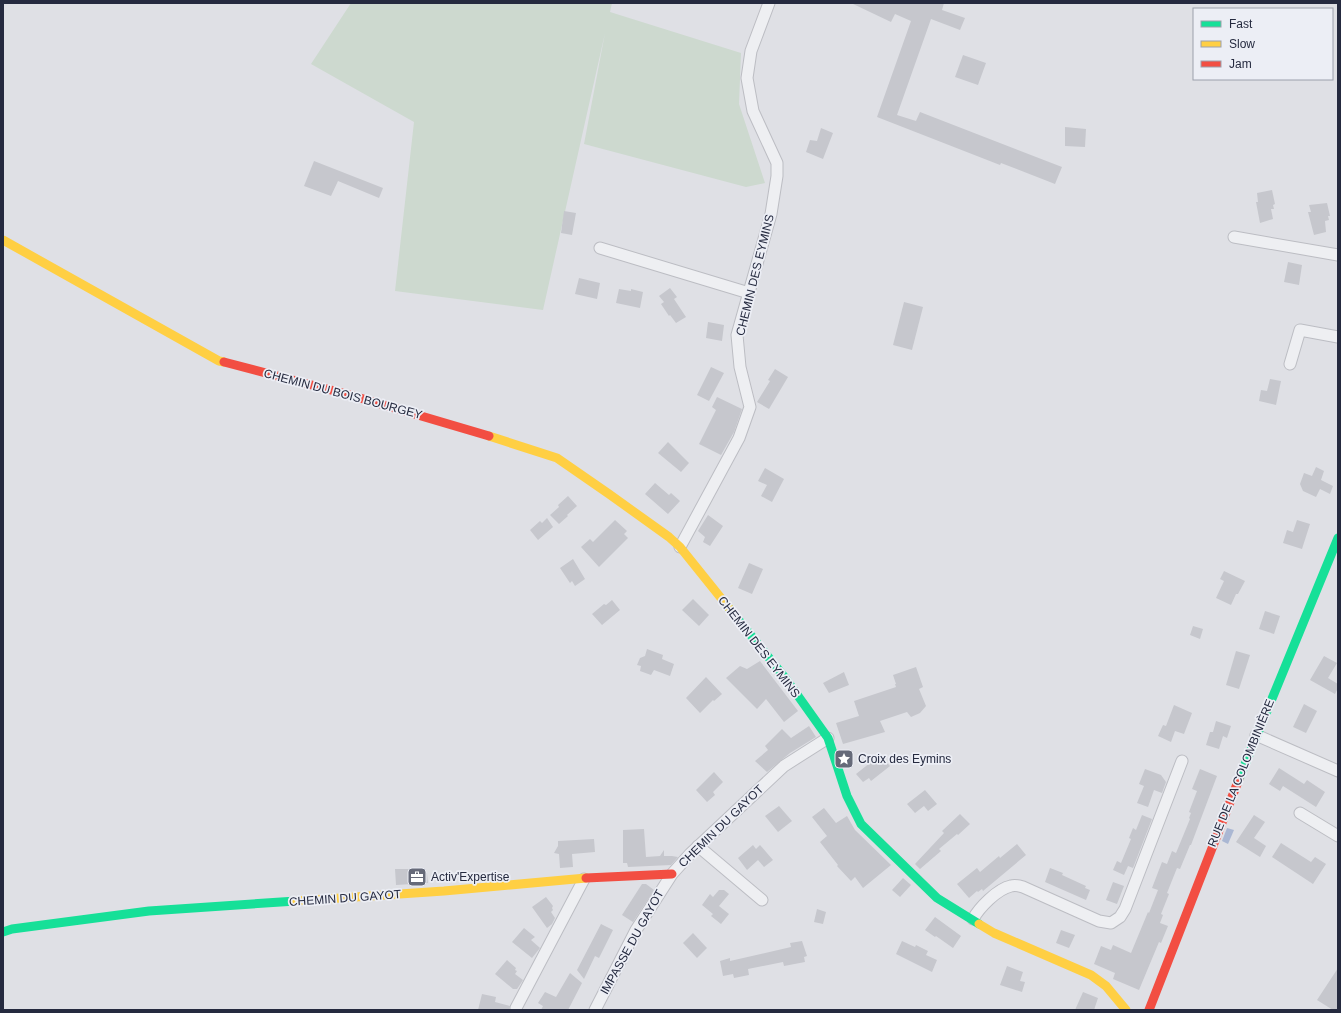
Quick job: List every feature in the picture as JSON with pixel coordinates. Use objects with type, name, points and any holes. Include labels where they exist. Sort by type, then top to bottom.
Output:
[{"type":"street","name":"CHEMIN DES EYMINS","points":[[768,3],[751,51],[747,78],[753,111],[777,163],[777,176],[771,214],[737,335],[740,367],[750,407],[739,438],[680,547],[786,679],[828,738],[847,796],[861,824],[936,898],[994,933],[1091,975],[1106,986],[1126,1010]]},
{"type":"street","points":[[1234,238],[1338,255]]},
{"type":"street","name":"CHEMIN DU BOIS BOURGEY","points":[[3,240],[219,361],[350,395],[506,441],[557,458],[669,537],[680,547]]},
{"type":"street","points":[[600,248],[749,293]]},
{"type":"street","points":[[1290,364],[1300,330],[1338,337]]},
{"type":"street","name":"RUE DE LA COLOMBINIÈRE","points":[[1149,1010],[1195,888],[1256,735],[1338,538]]},
{"type":"street","points":[[1256,735],[1338,771]]},
{"type":"street","name":"CHEMIN DU GAYOT","points":[[3,932],[12,929],[149,911],[444,891],[584,879],[672,874],[698,846],[784,766],[828,738]]},
{"type":"street","points":[[973,919],[979,910],[999,892],[1011,886],[1023,887],[1099,920],[1111,923],[1120,917],[1125,909],[1182,761]]},
{"type":"street","points":[[1300,813],[1338,836]]},
{"type":"street","points":[[698,846],[762,900]]},
{"type":"street","name":"IMPASSE DU GAYOT","points":[[595,1010],[636,930],[672,874]]},
{"type":"street","points":[[516,1008],[584,879]]},
{"type":"shaded area","points":[[351,3],[612,3],[610,12],[741,53],[739,104],[765,183],[746,187],[584,144],[605,33],[543,310],[395,291],[414,122],[311,64]]},
{"type":"water","points":[[1227,828],[1234,830],[1228,844],[1222,841]]},
{"type":"building","points":[[851,3],[944,3],[942,10],[965,18],[960,30],[931,19],[897,115],[916,121],[920,112],[1062,167],[1055,184],[1001,163],[1000,165],[877,117],[911,21],[895,14],[891,22]]},
{"type":"building","points":[[963,55],[986,63],[978,85],[955,77]]},
{"type":"building","points":[[1065,127],[1086,129],[1085,147],[1065,146]]},
{"type":"building","points":[[821,128],[833,133],[823,159],[806,152],[810,140],[817,141]]},
{"type":"building","points":[[314,161],[383,188],[379,198],[338,181],[331,196],[304,186]]},
{"type":"building","points":[[1272,190],[1275,204],[1273,205],[1274,209],[1271,209],[1273,219],[1260,223],[1256,202],[1258,202],[1257,193]]},
{"type":"building","points":[[1327,203],[1330,216],[1328,216],[1329,220],[1325,221],[1326,232],[1314,235],[1308,212],[1311,212],[1309,205]]},
{"type":"building","points":[[564,211],[576,213],[572,235],[561,233]]},
{"type":"building","points":[[1288,262],[1302,265],[1299,285],[1284,282]]},
{"type":"building","points":[[579,278],[600,283],[597,299],[575,294]]},
{"type":"building","points":[[670,288],[677,297],[674,299],[686,317],[676,323],[661,304],[664,302],[659,296]]},
{"type":"building","points":[[619,289],[631,291],[631,289],[643,292],[640,308],[616,303]]},
{"type":"building","points":[[904,302],[923,307],[912,350],[893,345]]},
{"type":"building","points":[[708,322],[724,325],[722,341],[706,338]]},
{"type":"building","points":[[711,367],[724,373],[709,401],[697,395]]},
{"type":"building","points":[[775,369],[788,377],[769,409],[757,402],[770,381],[768,380]]},
{"type":"building","points":[[1270,379],[1281,381],[1276,405],[1259,401],[1261,390],[1267,391]]},
{"type":"building","points":[[717,397],[742,409],[734,432],[721,455],[699,444],[716,410],[712,407]]},
{"type":"building","points":[[668,442],[689,463],[681,472],[658,453]]},
{"type":"building","points":[[1316,467],[1324,471],[1321,480],[1333,486],[1330,494],[1320,489],[1316,497],[1303,491],[1300,484],[1304,473],[1312,476]]},
{"type":"building","points":[[765,468],[784,479],[772,502],[761,496],[767,485],[758,481]]},
{"type":"building","points":[[655,483],[669,495],[671,493],[680,501],[668,514],[645,494]]},
{"type":"building","points":[[568,496],[577,506],[559,524],[550,515]]},
{"type":"building","points":[[708,515],[723,526],[710,546],[703,542],[705,537],[698,531]]},
{"type":"building","points":[[547,518],[553,527],[538,540],[530,530],[540,521],[542,523]]},
{"type":"building","points":[[615,520],[627,531],[624,534],[628,538],[599,567],[581,547],[590,539],[593,542]]},
{"type":"building","points":[[1297,520],[1310,524],[1302,549],[1283,543],[1287,530],[1293,532]]},
{"type":"building","points":[[573,559],[585,579],[575,586],[572,581],[570,583],[560,568]]},
{"type":"building","points":[[749,563],[763,569],[752,594],[738,588]]},
{"type":"building","points":[[1224,571],[1245,581],[1238,594],[1236,594],[1231,605],[1216,598],[1224,581],[1220,579]]},
{"type":"building","points":[[693,599],[709,615],[699,626],[682,610]]},
{"type":"building","points":[[612,600],[620,610],[602,625],[592,614],[604,604],[606,605]]},
{"type":"building","points":[[1265,611],[1280,616],[1274,634],[1259,629]]},
{"type":"building","points":[[1193,626],[1203,629],[1200,639],[1190,635]]},
{"type":"building","points":[[647,649],[663,655],[662,659],[674,664],[670,676],[654,670],[651,675],[640,671],[641,666],[637,665],[640,658],[645,656]]},
{"type":"building","points":[[1236,651],[1250,655],[1239,689],[1226,685]]},
{"type":"building","points":[[1324,656],[1337,663],[1328,678],[1338,684],[1335,694],[1310,680]]},
{"type":"building","points":[[760,661],[798,711],[784,722],[766,699],[757,709],[726,678],[740,666],[747,669]]},
{"type":"building","points":[[916,667],[923,687],[919,689],[926,706],[920,713],[911,717],[907,712],[880,721],[885,732],[843,744],[836,723],[859,716],[854,701],[896,687],[893,675]]},
{"type":"building","points":[[844,672],[849,685],[829,693],[823,683]]},
{"type":"building","points":[[706,677],[722,694],[714,701],[713,700],[700,713],[686,698]]},
{"type":"building","points":[[1304,704],[1317,711],[1306,733],[1293,727]]},
{"type":"building","points":[[1174,705],[1192,713],[1184,734],[1175,731],[1171,742],[1158,736],[1163,725],[1166,726]]},
{"type":"building","points":[[1216,721],[1231,726],[1227,738],[1223,736],[1219,749],[1206,745],[1210,732],[1213,732]]},
{"type":"building","points":[[809,726],[816,737],[790,753],[767,772],[755,761],[768,750],[765,746],[782,729],[791,738]]},
{"type":"building","points":[[880,755],[890,766],[871,781],[869,778],[863,782],[856,774]]},
{"type":"building","points":[[1279,768],[1304,784],[1307,780],[1325,792],[1316,807],[1283,786],[1280,791],[1269,784]]},
{"type":"building","points":[[1145,769],[1161,775],[1166,782],[1162,793],[1154,790],[1148,807],[1137,803],[1144,786],[1139,784]]},
{"type":"building","points":[[1200,769],[1217,776],[1191,845],[1180,869],[1177,868],[1167,893],[1169,894],[1161,914],[1163,915],[1160,923],[1168,926],[1161,943],[1159,942],[1139,990],[1113,979],[1115,973],[1094,964],[1101,946],[1111,950],[1113,945],[1131,953],[1158,890],[1152,888],[1162,862],[1167,864],[1172,851],[1176,853],[1190,819],[1191,813],[1189,812],[1197,791],[1192,789]]},
{"type":"building","points":[[714,772],[723,782],[713,792],[715,795],[707,802],[696,790]]},
{"type":"building","points":[[925,790],[937,804],[928,811],[924,806],[915,813],[907,804]]},
{"type":"building","points":[[779,806],[792,821],[778,832],[765,816]]},
{"type":"building","points":[[824,808],[836,823],[847,816],[855,830],[891,865],[863,888],[855,877],[851,881],[837,866],[838,865],[820,842],[827,836],[812,817]]},
{"type":"building","points":[[960,814],[970,824],[939,849],[941,851],[920,869],[915,864],[944,833],[942,831]]},
{"type":"building","points":[[1142,815],[1152,819],[1133,868],[1128,866],[1124,875],[1113,870],[1117,861],[1121,863],[1131,839],[1129,838],[1133,828],[1136,830]]},
{"type":"building","points":[[1254,815],[1265,822],[1254,838],[1266,846],[1260,857],[1236,842]]},
{"type":"building","points":[[644,829],[646,857],[660,856],[664,850],[664,856],[678,857],[671,865],[628,867],[627,863],[623,863],[623,830]]},
{"type":"building","points":[[594,839],[595,852],[572,854],[573,867],[560,868],[559,854],[554,853],[558,846],[558,841]]},
{"type":"building","points":[[1281,843],[1311,862],[1315,857],[1326,864],[1313,884],[1272,857]]},
{"type":"building","points":[[1017,844],[1026,855],[983,891],[982,889],[978,892],[977,891],[969,898],[957,884],[977,868],[980,872],[999,856],[1000,858]]},
{"type":"building","points":[[753,845],[756,849],[760,845],[773,860],[764,867],[758,860],[747,870],[738,858]]},
{"type":"building","points":[[1050,868],[1063,873],[1062,875],[1086,886],[1085,888],[1090,890],[1086,900],[1045,882]]},
{"type":"building","points":[[395,869],[409,869],[409,874],[427,873],[428,883],[396,885]]},
{"type":"building","points":[[903,878],[911,885],[900,897],[892,890]]},
{"type":"building","points":[[1113,882],[1124,886],[1117,904],[1106,900]]},
{"type":"building","points":[[642,884],[646,884],[654,890],[633,922],[622,915]]},
{"type":"building","points":[[719,890],[724,890],[729,894],[719,906],[729,914],[721,924],[711,916],[713,914],[702,905],[710,894],[713,897]]},
{"type":"building","points":[[546,897],[553,906],[553,910],[551,912],[555,918],[552,924],[547,928],[532,907]]},
{"type":"building","points":[[817,909],[826,912],[823,924],[814,922]]},
{"type":"building","points":[[935,917],[961,936],[953,948],[925,930]]},
{"type":"building","points":[[601,924],[613,930],[599,958],[595,956],[584,979],[577,970]]},
{"type":"building","points":[[524,928],[535,937],[531,940],[540,948],[532,958],[512,942]]},
{"type":"building","points":[[1061,930],[1075,935],[1069,948],[1056,943]]},
{"type":"building","points":[[693,933],[707,948],[697,958],[683,943]]},
{"type":"building","points":[[802,941],[807,956],[804,957],[805,962],[784,966],[783,962],[748,969],[749,975],[734,978],[733,974],[723,976],[720,961],[730,958],[730,961],[791,947],[790,943]]},
{"type":"building","points":[[902,941],[915,947],[916,945],[928,951],[926,955],[937,960],[932,972],[896,954]]},
{"type":"building","points":[[507,960],[516,968],[515,970],[517,971],[515,974],[523,980],[517,989],[513,989],[495,974]]},
{"type":"building","points":[[1007,966],[1023,972],[1020,981],[1025,982],[1022,992],[1000,985]]},
{"type":"building","points":[[1338,968],[1338,1010],[1333,1010],[1317,1000]]},
{"type":"building","points":[[570,973],[582,983],[568,1010],[541,1010],[543,1006],[538,1003],[545,992],[556,997]]},
{"type":"building","points":[[1083,992],[1098,998],[1094,1010],[1075,1010]]},
{"type":"building","points":[[482,994],[496,997],[495,1002],[510,1006],[509,1010],[478,1010]]},
{"type":"traffic: fast","points":[[1239,779],[1338,538]]},
{"type":"traffic: fast","points":[[729,608],[786,679],[828,738],[847,796],[861,824],[937,898],[979,924]]},
{"type":"traffic: fast","points":[[3,932],[12,929],[149,911],[296,901]]},
{"type":"traffic: slow","points":[[3,240],[219,361],[224,362]]},
{"type":"traffic: slow","points":[[489,436],[557,458],[609,494],[669,537],[680,547],[729,608]]},
{"type":"traffic: slow","points":[[296,901],[444,891],[586,878]]},
{"type":"traffic: slow","points":[[979,924],[994,933],[1091,975],[1106,986],[1126,1010]]},
{"type":"traffic: jam","points":[[224,362],[350,395],[489,436]]},
{"type":"traffic: jam","points":[[1149,1010],[1239,779]]},
{"type":"traffic: jam","points":[[586,878],[672,874]]},
{"type":"place","name":"Croix des Eymins","points":[[844,759]]},
{"type":"place","name":"Activ'Expertise","points":[[417,877]]}]
